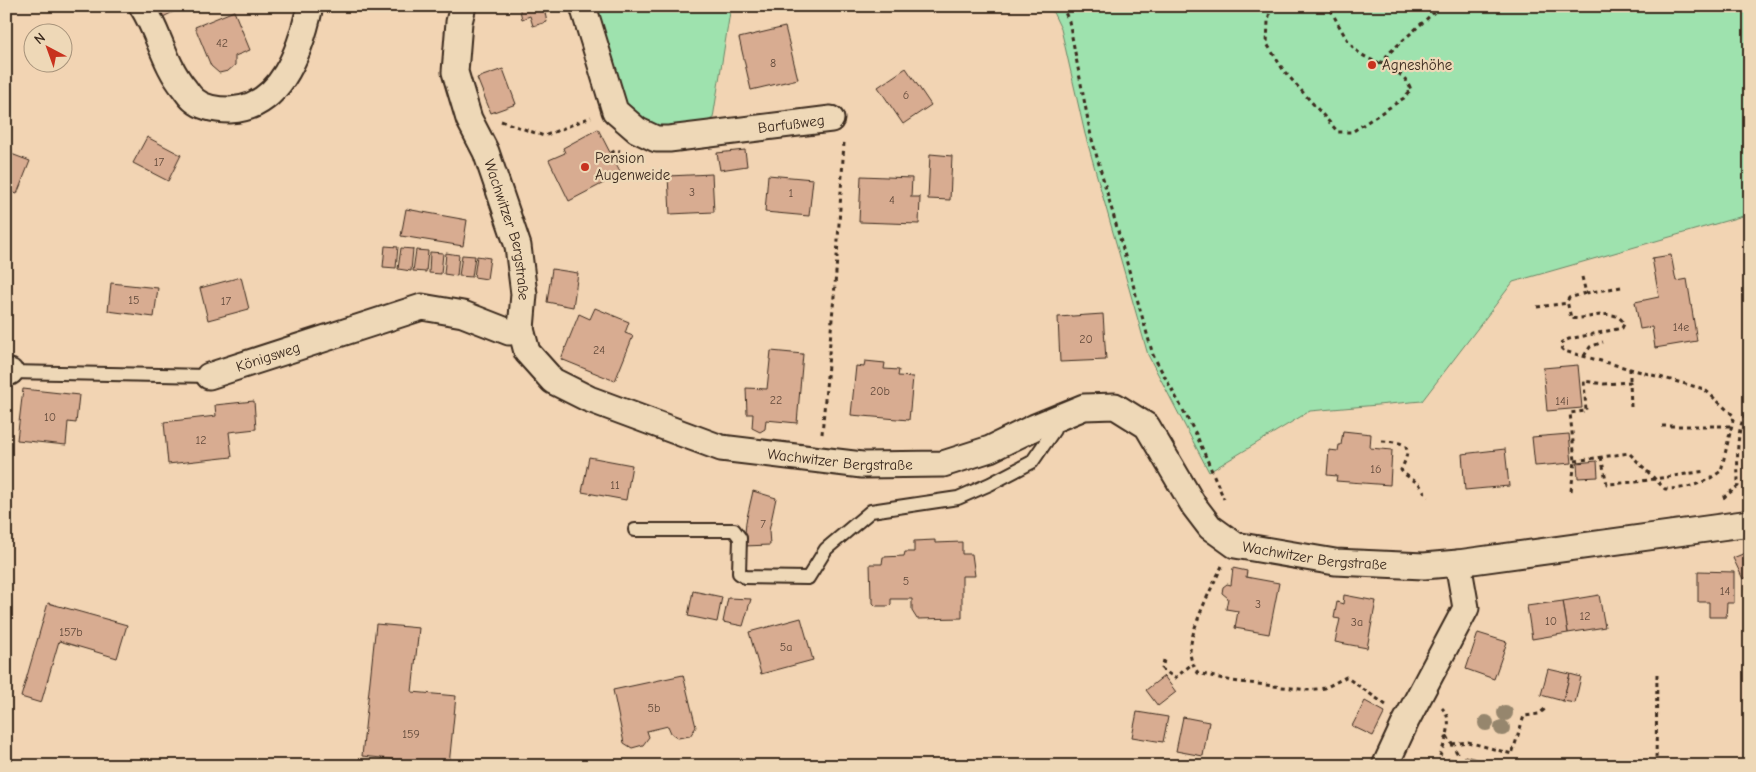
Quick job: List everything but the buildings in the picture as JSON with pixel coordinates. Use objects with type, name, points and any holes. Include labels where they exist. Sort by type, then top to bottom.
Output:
[{"type":"street","points":[[142,6],[174,76],[194,100],[218,110],[243,109],[258,104],[270,94],[290,69],[307,22],[310,6]]},
{"type":"street","name":"Wachwitzer Bergstraße","points":[[463,6],[459,22],[455,72],[469,119],[486,152],[518,246],[524,294],[521,329],[527,352],[552,381],[589,399],[721,448],[862,465],[944,464],[990,449],[1050,420],[1084,407],[1115,406],[1147,426],[1194,506],[1210,527],[1235,545],[1335,562],[1424,566],[1458,563],[1750,523]]},
{"type":"street","name":"Barfußweg","points":[[583,6],[615,111],[637,130],[656,139],[831,119]]},
{"type":"street","name":"Königsweg","points":[[208,376],[422,307],[463,314],[509,332],[521,329]]},
{"type":"street","points":[[1385,766],[1406,721],[1466,608],[1458,563]]},
{"type":"lane","name":"Königsweg","points":[[8,372],[208,376]]},
{"type":"lane","points":[[635,530],[734,530],[740,538],[739,572],[745,577],[808,578],[826,549],[871,512],[958,498],[1032,462],[1054,430],[1050,420]]},
{"type":"path","points":[[1062,6],[1069,21],[1091,136],[1153,355],[1196,434],[1225,500]]},
{"type":"path","points":[[1271,6],[1267,44],[1284,71],[1338,132],[1352,132],[1404,98],[1410,90],[1408,83],[1401,75],[1370,60],[1353,48],[1338,25],[1329,6]]},
{"type":"path","points":[[1380,64],[1441,6]]},
{"type":"path","points":[[469,119],[488,117],[544,136],[597,114]]},
{"type":"path","name":"Barfußweg","points":[[819,460],[836,273],[844,138],[831,119]]},
{"type":"path","points":[[613,143],[617,150]]},
{"type":"path","points":[[1582,277],[1586,293]]},
{"type":"path","points":[[1575,461],[1628,452],[1665,489],[1682,489],[1707,481],[1721,472],[1734,416],[1704,389],[1564,351],[1560,347],[1562,342],[1569,339],[1622,328],[1623,321],[1613,314],[1571,318],[1568,303],[1569,298],[1621,287]]},
{"type":"path","points":[[1536,307],[1568,303]]},
{"type":"path","points":[[1584,356],[1590,347],[1603,342]]},
{"type":"path","points":[[1630,368],[1631,407]]},
{"type":"path","points":[[1571,491],[1575,461],[1570,413],[1586,411],[1584,380],[1604,384],[1630,382]]},
{"type":"path","points":[[1721,500],[1738,486],[1738,451],[1741,426],[1743,416],[1750,406]]},
{"type":"path","points":[[1662,426],[1732,426]]},
{"type":"path","points":[[1382,441],[1399,442],[1405,445],[1408,450],[1407,458],[1401,470],[1419,484],[1428,497]]},
{"type":"path","points":[[1601,457],[1607,484],[1705,472]]},
{"type":"path","points":[[1223,563],[1199,616],[1190,652],[1192,664],[1198,673],[1232,681],[1308,690],[1325,688],[1346,677],[1406,721]]},
{"type":"path","points":[[1164,660],[1162,669],[1175,678],[1192,664]]},
{"type":"path","points":[[1656,766],[1657,673]]},
{"type":"path","points":[[1439,706],[1448,718],[1449,728],[1440,756]]},
{"type":"path","points":[[1452,744],[1468,742],[1512,754],[1524,716],[1539,714],[1546,708]]},
{"type":"path","points":[[1446,736],[1459,756]]},
{"type":"green space","points":[[590,6],[731,6],[713,118],[690,130],[655,126],[619,103]]},
{"type":"green space","points":[[1050,6],[1750,6],[1750,214],[1513,282],[1422,401],[1310,411],[1209,472],[1148,355],[1085,134],[1061,29]]},
{"type":"place","name":"Agneshöhe","points":[[1372,65]]},
{"type":"place","name":"Pension Augenweide","points":[[585,167]]}]
